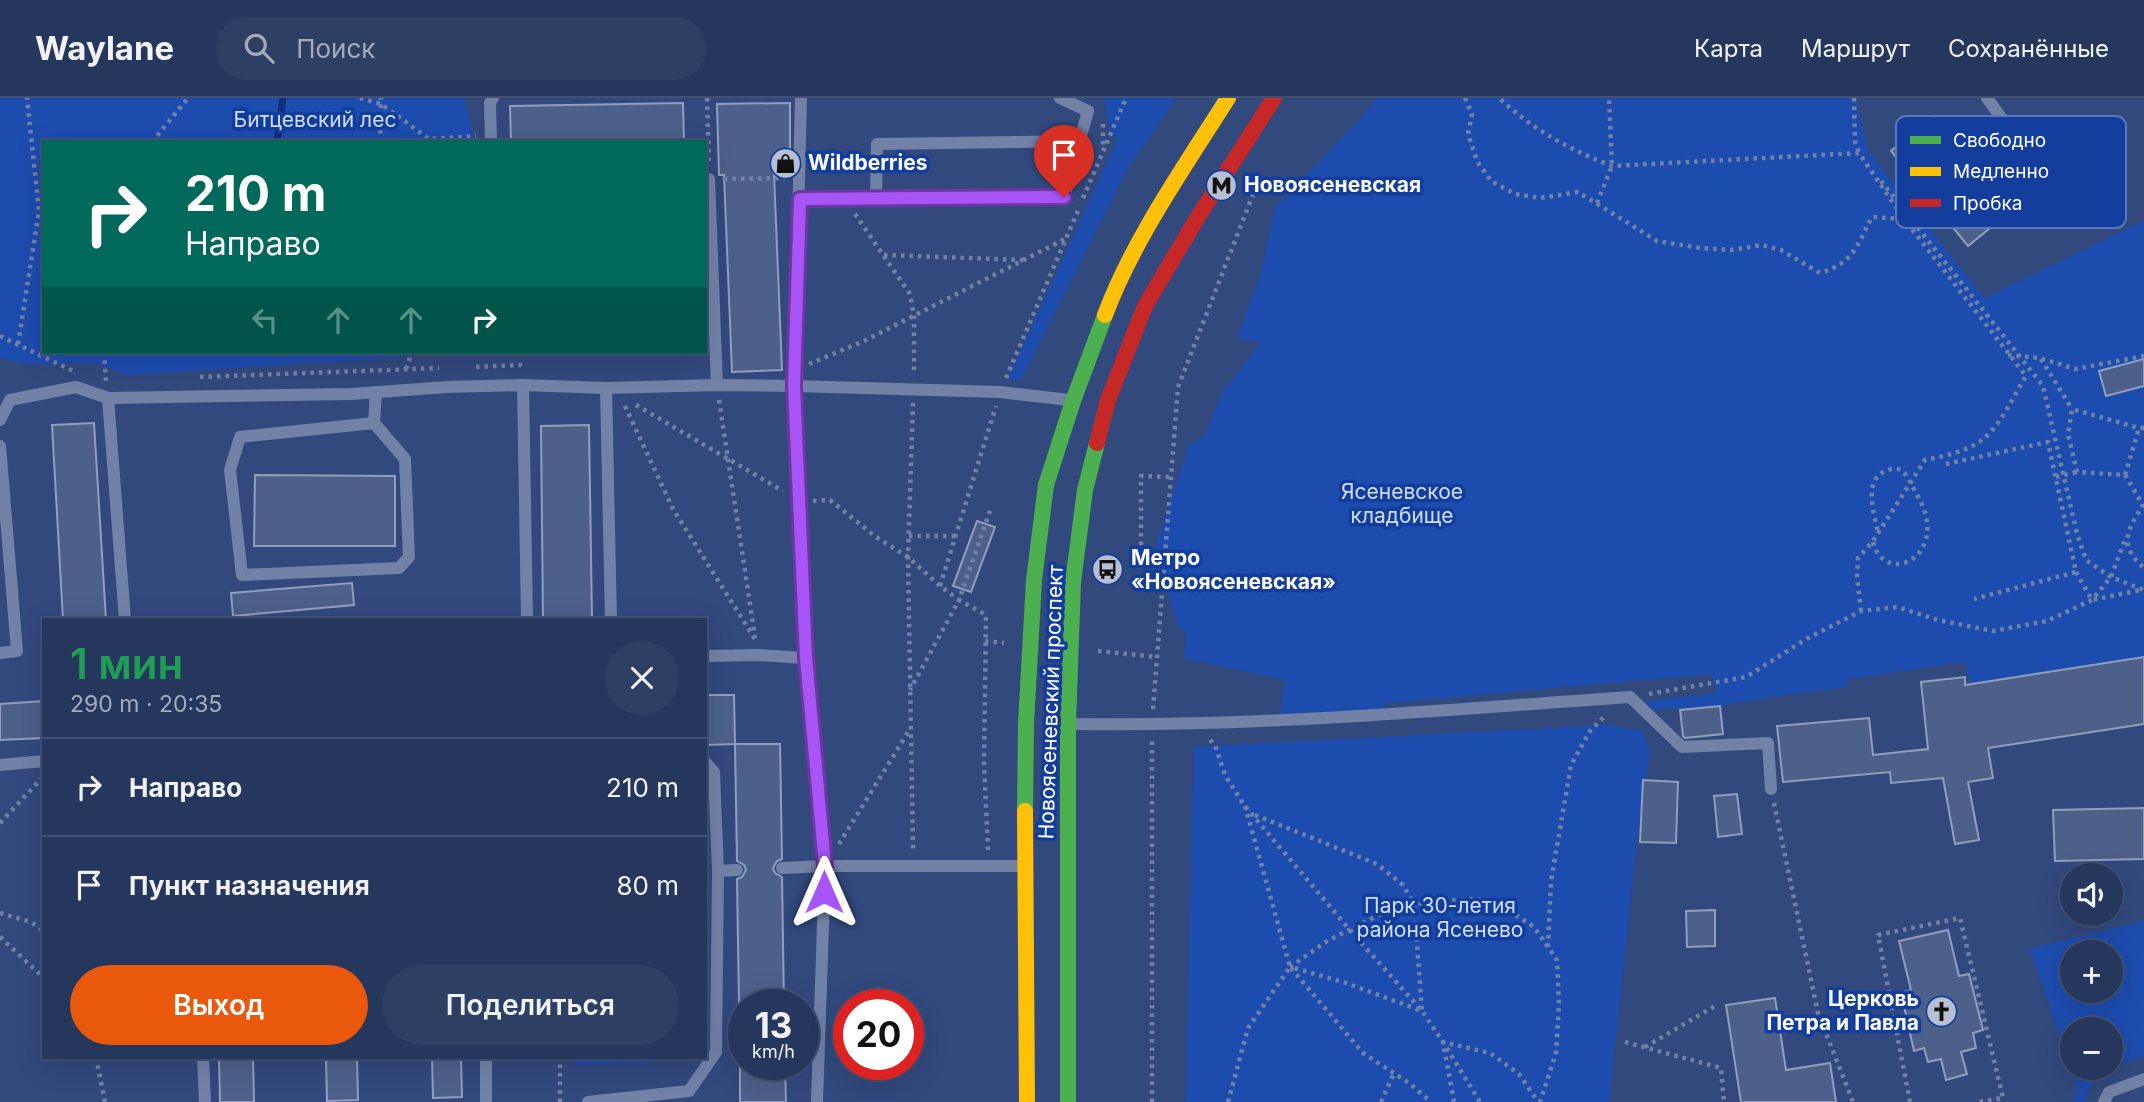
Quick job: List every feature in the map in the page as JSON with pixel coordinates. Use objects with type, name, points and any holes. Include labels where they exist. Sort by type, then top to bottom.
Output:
[{"type":"street","name":"Новоясеневский проспект","points":[[1027,1102],[1026,723],[1034,580],[1046,485],[1073,401],[1114,292],[1164,200],[1228,98]]},
{"type":"street","name":"Новоясеневский проспект","points":[[1068,1102],[1068,724],[1073,582],[1085,489],[1108,400],[1145,306],[1274,98]]},
{"type":"lane","points":[[490,138],[490,103],[493,98]]},
{"type":"lane","points":[[801,98],[794,386],[806,658],[825,866],[817,1102]]},
{"type":"lane","points":[[800,199],[1064,197],[1088,111],[1060,98]]},
{"type":"lane","points":[[1987,98],[2000,116]]},
{"type":"lane","points":[[876,199],[877,144],[1079,141]]},
{"type":"lane","points":[[707,179],[717,385]]},
{"type":"lane","points":[[0,420],[10,400],[76,387],[108,398],[376,392],[523,385],[606,388],[794,386],[1000,392],[1073,401]]},
{"type":"lane","points":[[523,385],[527,618]]},
{"type":"lane","points":[[606,388],[611,618]]},
{"type":"lane","points":[[374,423],[240,437],[229,470],[242,575],[399,568],[409,557],[405,460],[374,423],[376,392]]},
{"type":"lane","points":[[108,398],[125,618]]},
{"type":"lane","points":[[0,446],[17,651],[0,653]]},
{"type":"lane","points":[[707,656],[806,658]]},
{"type":"lane","points":[[1068,724],[1152,725],[1318,719],[1630,697],[1682,747],[1768,743],[1771,789]]},
{"type":"lane","points":[[0,765],[42,761]]},
{"type":"lane","points":[[589,1102],[689,1091],[716,1052],[711,938],[718,871],[714,772],[707,764]]},
{"type":"lane","points":[[782,868],[1025,866]]},
{"type":"lane","points":[[718,871],[737,870]]},
{"type":"lane","points":[[204,1059],[205,1102]]},
{"type":"lane","points":[[486,1059],[486,1102]]},
{"type":"lane","points":[[2105,1102],[2109,1092],[2144,1079]]},
{"type":"path","points":[[18,344],[39,211],[27,98]]},
{"type":"path","points":[[154,140],[188,98]]},
{"type":"path","points":[[360,98],[381,101],[429,139],[490,138]]},
{"type":"path","points":[[707,98],[707,179],[800,178]]},
{"type":"path","points":[[940,586],[1000,392],[1126,98]]},
{"type":"path","points":[[1465,98],[1472,114],[1468,134],[1477,161],[1491,181],[1514,194],[1540,198],[1578,192],[1657,241],[1731,250],[1762,245],[1781,250],[1820,273],[1836,269],[1851,257],[1872,217],[1896,219]]},
{"type":"path","points":[[1499,98],[1519,117],[1550,137],[1612,166],[1859,153]]},
{"type":"path","points":[[1597,203],[1612,166],[1609,98]]},
{"type":"path","points":[[1854,98],[1855,142],[1859,153],[1896,208]]},
{"type":"path","points":[[380,140],[381,101]]},
{"type":"path","points":[[1859,153],[1896,199]]},
{"type":"path","points":[[1152,1102],[1152,725],[1178,387],[1264,167]]},
{"type":"path","points":[[844,199],[911,294],[914,316],[908,557],[914,866]]},
{"type":"path","points":[[1861,611],[1858,558],[1873,541],[1925,460],[1967,449],[1983,439],[2026,376],[1910,228]]},
{"type":"path","points":[[1919,228],[2043,386],[2077,534],[2086,560],[2111,578],[2143,590]]},
{"type":"path","points":[[795,370],[864,341],[1066,239]]},
{"type":"path","points":[[884,255],[1024,260]]},
{"type":"path","points":[[0,336],[79,375]]},
{"type":"path","points":[[104,354],[108,398]]},
{"type":"path","points":[[406,369],[410,354]]},
{"type":"path","points":[[2008,355],[2040,358],[2075,369],[2144,356]]},
{"type":"path","points":[[2040,358],[2072,409],[2068,434],[2077,472]]},
{"type":"path","points":[[470,367],[521,365],[533,368]]},
{"type":"path","points":[[189,378],[444,368]]},
{"type":"path","points":[[93,378],[106,381]]},
{"type":"path","points":[[717,385],[758,655]]},
{"type":"path","points":[[606,388],[799,501],[830,500],[876,537],[908,557],[940,586],[986,615],[984,763],[989,865]]},
{"type":"path","points":[[620,395],[673,509],[755,640]]},
{"type":"path","points":[[2072,409],[2141,428],[2125,475]]},
{"type":"path","points":[[1946,464],[2048,442],[2076,572],[2092,600]]},
{"type":"path","points":[[1967,449],[1969,459]]},
{"type":"path","points":[[1873,541],[1876,554],[1886,562],[1899,564],[1911,561],[1920,554],[1928,537],[1929,521],[1922,503],[1903,471],[1895,468],[1885,470],[1877,477],[1871,492],[1878,532]]},
{"type":"path","points":[[2056,477],[2077,472],[2125,475]]},
{"type":"path","points":[[2092,600],[2111,578],[2130,527],[2144,505],[2125,475]]},
{"type":"path","points":[[1141,562],[1141,476],[1172,477]]},
{"type":"path","points":[[910,690],[959,600],[991,508]]},
{"type":"path","points":[[909,536],[956,536]]},
{"type":"path","points":[[2126,537],[2132,554],[2144,568]]},
{"type":"path","points":[[1974,599],[2076,572]]},
{"type":"path","points":[[1548,947],[1551,881],[1571,765],[1590,731],[1609,712],[1630,697],[1746,677],[1808,638],[1861,611],[1896,607],[1938,620],[1993,631],[2047,621],[2092,600],[2143,590]]},
{"type":"path","points":[[985,641],[1008,643]]},
{"type":"path","points":[[1088,650],[1157,657]]},
{"type":"path","points":[[1198,724],[1215,746],[1225,775],[1244,805],[1422,1011],[1480,1102]]},
{"type":"path","points":[[825,866],[911,729]]},
{"type":"path","points":[[0,823],[42,779]]},
{"type":"path","points":[[1771,789],[1818,1013],[1853,1102]]},
{"type":"path","points":[[1244,805],[1290,967],[1363,1053],[1431,1102]]},
{"type":"path","points":[[1255,815],[1377,864],[1403,885],[1414,904],[1422,1011]]},
{"type":"path","points":[[1228,1102],[1248,1028],[1290,967],[1327,941],[1385,912],[1414,904],[1468,898],[1493,900],[1534,927],[1557,960],[1559,1004],[1556,1053],[1539,1102]]},
{"type":"path","points":[[0,913],[31,922],[42,930]]},
{"type":"path","points":[[1910,1102],[1878,935],[1960,918],[2003,1098],[1979,1102]]},
{"type":"path","points":[[0,937],[42,976]]},
{"type":"path","points":[[1290,967],[1346,983],[1422,1011]]},
{"type":"path","points":[[1644,1048],[1715,1006]]},
{"type":"path","points":[[1443,1042],[1490,1053],[1519,1074],[1539,1102]]},
{"type":"path","points":[[1443,1042],[1454,1102]]},
{"type":"path","points":[[1625,1042],[1721,1068],[1724,1102]]},
{"type":"path","points":[[96,1059],[105,1102]]},
{"type":"path","points":[[560,1059],[560,1102]]},
{"type":"path","points":[[1381,1102],[1394,1073]]},
{"type":"green space","name":"Битцевский лес","points":[[0,98],[463,98],[474,140],[42,140],[42,354],[435,354],[128,375],[95,363],[28,364],[0,358]]},
{"type":"green space","points":[[1104,98],[1176,98],[1128,168],[1020,381],[1008,379],[1117,140],[1110,131]]},
{"type":"green space","name":"Ясеневское кладбище","points":[[1377,98],[1857,98],[1860,122],[1869,152],[1896,186],[1896,228],[1929,228],[1984,298],[2144,221],[2144,657],[1971,684],[1964,662],[1848,679],[1847,687],[1720,706],[1648,710],[1648,701],[1717,693],[1711,674],[1388,703],[1382,709],[1280,714],[1285,680],[1184,658],[1186,631],[1179,629],[1155,548],[1190,443],[1204,437],[1222,393],[1261,343],[1237,338],[1262,271],[1275,208]]},
{"type":"green space","name":"Парк 30-летия района Ясенево","points":[[1607,725],[1642,731],[1650,752],[1636,846],[1609,1102],[1186,1102],[1194,747]]},
{"type":"green space","points":[[2144,921],[2144,1057],[2123,1063],[2123,1017],[2060,1017],[2060,1036],[2030,949],[2060,942],[2060,1003],[2123,1003],[2123,940],[2067,940]]},
{"type":"green space","points":[[577,1059],[652,1059],[652,1062],[577,1065]]},
{"type":"green space","points":[[2075,1080],[2096,1080],[2084,1102],[2074,1102],[2077,1086]]},
{"type":"building","points":[[683,103],[684,140],[511,140],[510,106]]},
{"type":"building","points":[[790,103],[790,173],[774,174],[782,370],[732,372],[724,175],[719,175],[717,104]]},
{"type":"building","points":[[1953,228],[1990,228],[1968,246]]},
{"type":"building","points":[[2144,359],[2144,386],[2106,396],[2099,371]]},
{"type":"building","points":[[94,423],[106,618],[63,618],[52,425]]},
{"type":"building","points":[[589,425],[592,618],[543,618],[541,426]]},
{"type":"building","points":[[255,475],[395,476],[395,546],[254,546]]},
{"type":"building","points":[[977,521],[995,527],[971,592],[953,586]]},
{"type":"building","points":[[352,583],[354,605],[233,616],[231,593]]},
{"type":"building","points":[[2144,657],[2144,724],[1988,748],[1993,778],[1968,782],[1979,840],[1955,844],[1943,778],[1891,783],[1890,772],[1783,782],[1777,726],[1869,718],[1873,755],[1928,749],[1921,682],[1965,677],[1965,685]]},
{"type":"building","points":[[707,695],[734,695],[735,744],[707,745]]},
{"type":"building","points":[[42,701],[42,738],[0,740],[0,704]]},
{"type":"building","points":[[1720,706],[1723,734],[1683,736],[1680,710]]},
{"type":"building","points":[[735,744],[780,744],[782,859],[777,861],[773,868],[775,873],[782,877],[784,989],[739,989],[737,879],[742,877],[746,870],[744,865],[737,861]]},
{"type":"building","points":[[1643,780],[1678,782],[1676,843],[1640,842]]},
{"type":"building","points":[[1737,794],[1742,834],[1718,837],[1714,796]]},
{"type":"building","points":[[2144,808],[2144,859],[2055,861],[2053,810]]},
{"type":"building","points":[[1715,910],[1715,946],[1687,947],[1686,911]]},
{"type":"building","name":"Церковь Петра и Павла","points":[[1948,930],[1959,976],[1969,974],[1983,1030],[1973,1033],[1976,1048],[1961,1052],[1967,1074],[1946,1080],[1941,1059],[1928,1062],[1924,1048],[1914,1051],[1901,993],[1911,990],[1899,941]]},
{"type":"building","points":[[1775,998],[1786,1070],[1830,1063],[1836,1102],[1741,1102],[1726,1005]]},
{"type":"building","points":[[219,1059],[253,1059],[254,1102],[220,1102]]},
{"type":"building","points":[[326,1059],[357,1059],[358,1100],[327,1101]]},
{"type":"building","points":[[432,1059],[461,1059],[462,1097],[433,1098]]},
{"type":"building","points":[[740,1080],[785,1080],[786,1102],[740,1102]]},
{"type":"waterway","points":[[277,140],[283,98]]},
{"type":"traffic: fast","points":[[1025,811],[1026,723],[1034,580],[1046,485],[1105,315]]},
{"type":"traffic: fast","points":[[1068,1102],[1068,724],[1073,582],[1085,490],[1097,443]]},
{"type":"traffic: slow","points":[[1105,315],[1145,231],[1228,98]]},
{"type":"traffic: slow","points":[[1025,811],[1027,1102]]},
{"type":"traffic: jam","points":[[1097,443],[1108,400],[1145,306],[1274,98]]},
{"type":"place","name":"Wildberries","points":[[785,163]]},
{"type":"place","name":"Новоясеневская","points":[[1221,185]]},
{"type":"place","name":"Метро «Новоясеневская»","points":[[1108,570]]},
{"type":"place","name":"Церковь Петра и Павла","points":[[1942,1011]]},
{"type":"route","points":[[824,892],[825,866],[806,658],[794,386],[800,199],[1064,197]]}]
